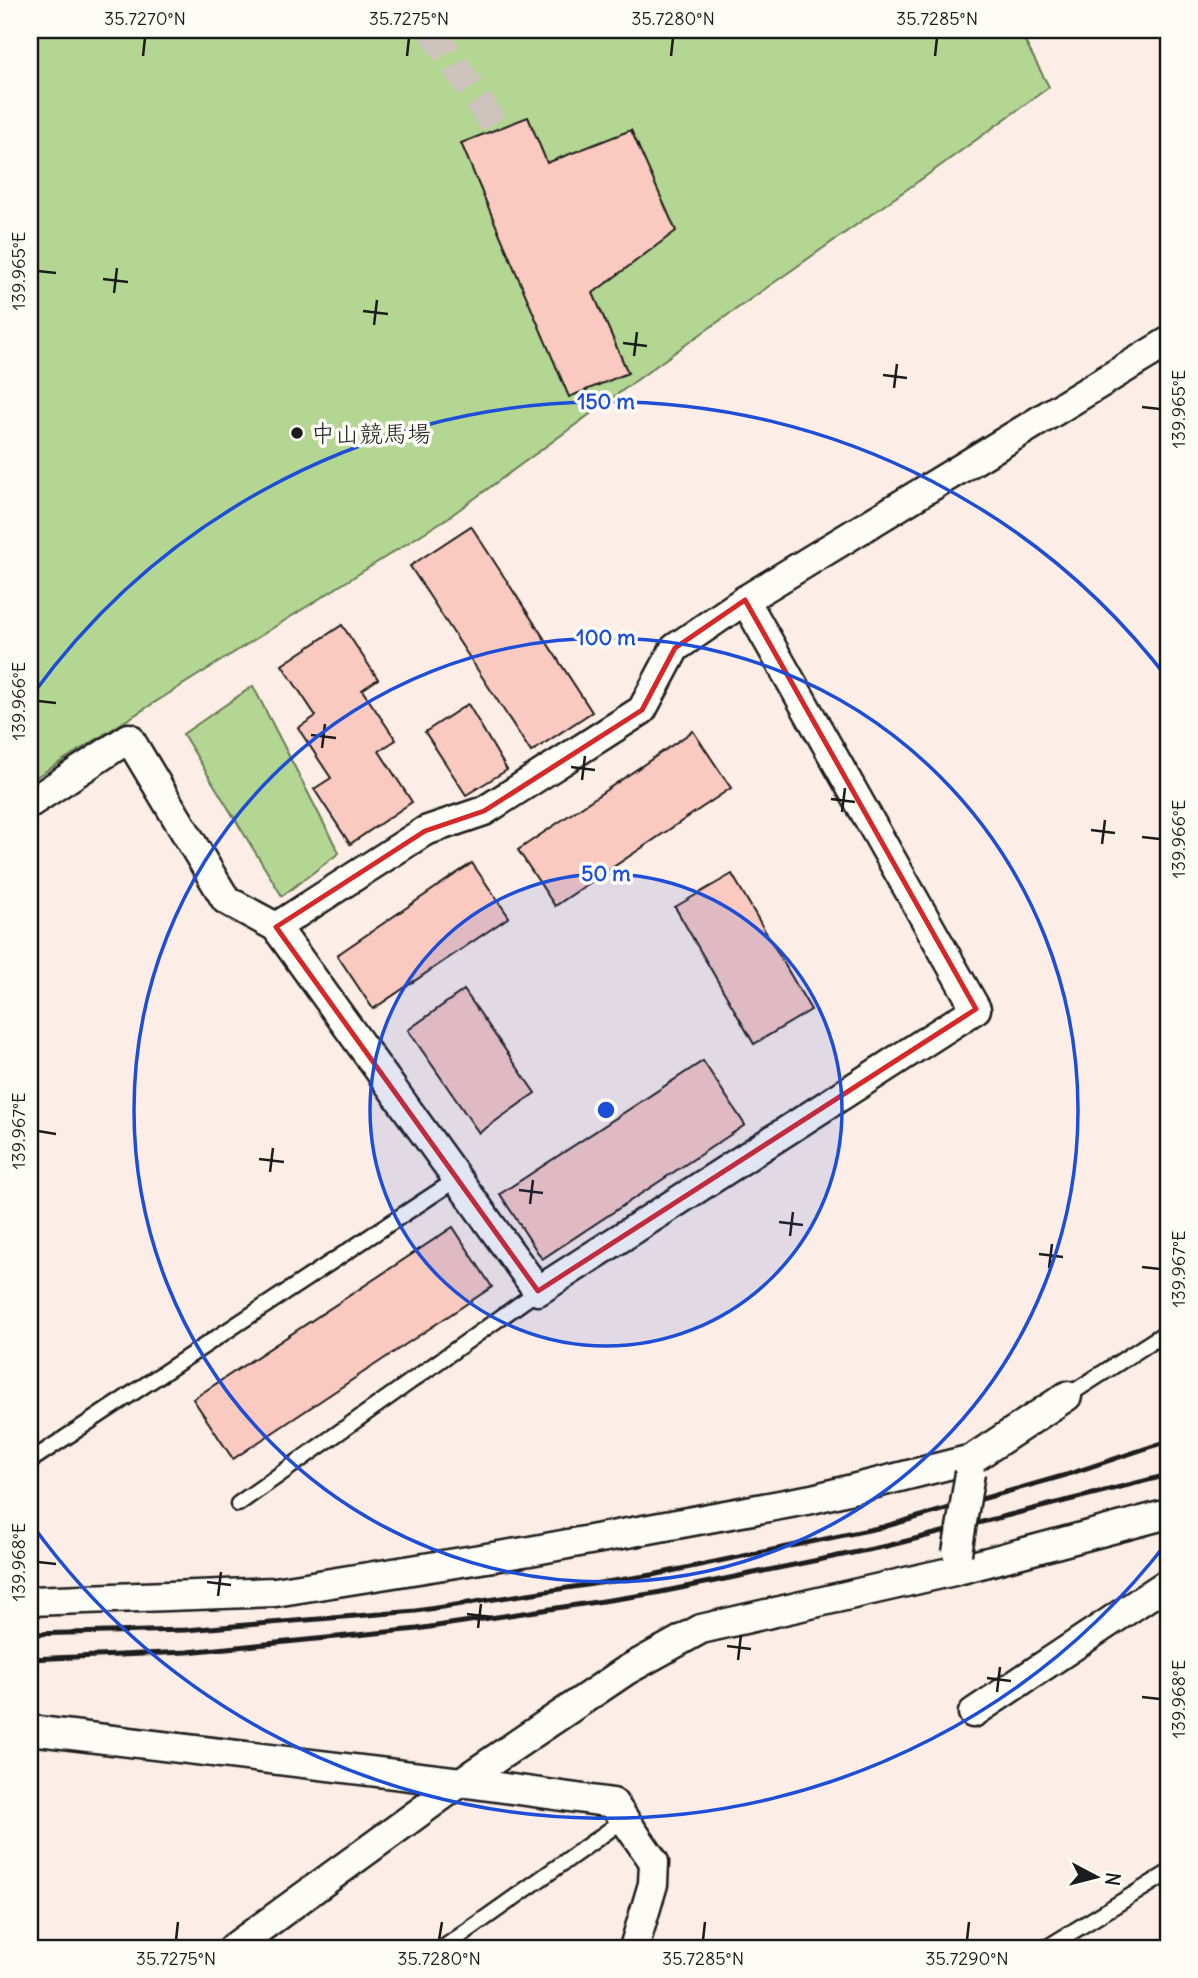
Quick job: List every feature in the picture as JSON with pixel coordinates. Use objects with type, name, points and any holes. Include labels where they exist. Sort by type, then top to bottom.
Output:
[{"type":"street","points":[[276,927],[425,831],[484,811],[642,710],[675,648],[745,600],[1168,342]]},
{"type":"street","points":[[30,803],[128,738],[226,900],[276,927],[538,1291],[976,1009],[745,600]]},
{"type":"street","points":[[30,1601],[275,1592],[530,1551],[812,1499],[971,1466],[1068,1396]]},
{"type":"street","points":[[956,1562],[971,1466]]},
{"type":"street","points":[[233,1948],[461,1782],[627,1670],[701,1629],[956,1562],[1168,1514]]},
{"type":"street","points":[[973,1713],[1168,1583]]},
{"type":"street","points":[[30,1730],[613,1803],[654,1862],[653,1884],[634,1948]]},
{"type":"lane","points":[[30,1461],[457,1178]]},
{"type":"lane","points":[[238,1504],[538,1291]]},
{"type":"lane","points":[[1068,1396],[1168,1331]]},
{"type":"lane","points":[[443,1948],[625,1819]]},
{"type":"lane","points":[[1046,1948],[1168,1872]]},
{"type":"highlighted area","points":[[745,600],[976,1009],[538,1291],[276,927],[425,831],[484,811],[642,710],[675,648]]},
{"type":"green space","name":"中山競馬場","points":[[30,30],[1019,30],[1049,87],[678,350],[449,517],[30,781]]},
{"type":"green space","points":[[253,686],[339,853],[282,896],[183,734]]},
{"type":"building","points":[[528,117],[547,163],[631,130],[676,231],[593,293],[628,373],[569,397],[461,143]]},
{"type":"building","points":[[471,526],[592,712],[531,752],[410,566]]},
{"type":"building","points":[[342,625],[378,679],[362,690],[396,740],[379,751],[412,802],[350,844],[314,789],[331,778],[298,728],[316,716],[282,665]]},
{"type":"building","points":[[468,704],[507,770],[466,795],[425,732]]},
{"type":"building","points":[[693,731],[731,788],[555,906],[518,850]]},
{"type":"building","points":[[472,863],[509,917],[373,1009],[337,955]]},
{"type":"building","points":[[732,874],[811,1010],[754,1044],[675,907]]},
{"type":"building","points":[[464,990],[535,1093],[479,1133],[408,1030]]},
{"type":"building","points":[[703,1061],[745,1125],[542,1259],[500,1194]]},
{"type":"building","points":[[453,1227],[492,1287],[233,1459],[193,1399]]},
{"type":"tunnel","points":[[432,30],[497,129]]},
{"type":"railway","points":[[30,1634],[186,1630],[416,1611],[652,1575],[883,1527],[1066,1475],[1168,1441]]},
{"type":"railway","points":[[30,1659],[187,1652],[417,1629],[656,1593],[887,1546],[1168,1475]]},
{"type":"place","name":"中山競馬場","points":[[297,433]]}]
